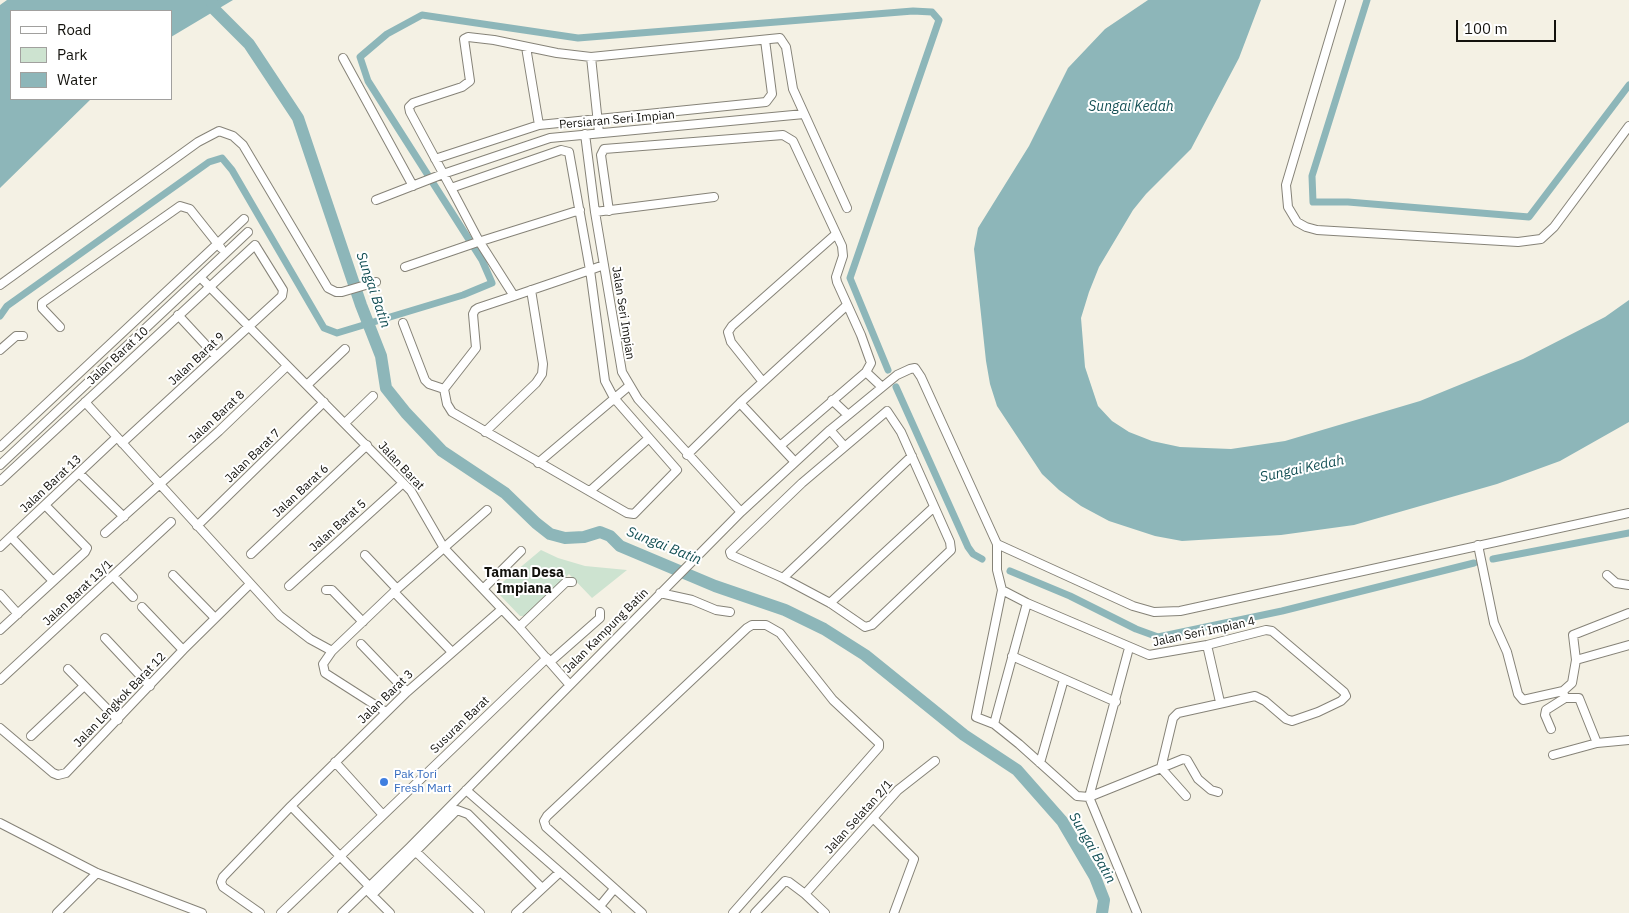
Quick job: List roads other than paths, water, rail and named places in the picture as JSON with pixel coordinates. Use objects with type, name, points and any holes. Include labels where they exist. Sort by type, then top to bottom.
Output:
[{"type":"street","points":[[1341,0],[1286,185],[1288,207],[1297,222],[1306,227],[1317,230],[1518,242],[1541,239],[1554,227],[1629,126]]},
{"type":"street","points":[[514,296],[477,242],[451,188],[440,175],[435,159],[409,108],[413,103],[462,87],[470,81],[464,39],[468,37],[591,57],[780,38],[784,42],[791,83],[847,208]]},
{"type":"street","points":[[435,159],[539,125],[766,102],[772,94],[765,40]]},
{"type":"street","points":[[526,47],[539,125]]},
{"type":"street","points":[[591,57],[599,133]]},
{"type":"street","points":[[343,58],[413,186]]},
{"type":"street","name":"Persiaran Seri Impian","points":[[376,200],[440,175],[543,140],[584,134],[804,114]]},
{"type":"street","points":[[0,285],[198,142],[219,131],[233,136],[243,145],[324,284],[336,292],[351,290],[376,282]]},
{"type":"street","name":"Jalan Seri Impian","points":[[584,134],[619,363],[629,386],[687,455],[740,512]]},
{"type":"street","points":[[609,210],[601,155],[604,149],[784,135],[793,141],[844,250],[836,277],[846,306],[870,359],[871,366],[780,446]]},
{"type":"street","points":[[451,188],[566,149],[572,158],[590,270],[604,375],[614,398],[676,467],[677,472],[634,514],[627,513],[452,412],[447,404],[444,388],[476,348],[473,314],[475,310],[531,290],[590,270],[604,265]]},
{"type":"street","points":[[595,212],[714,197]]},
{"type":"street","points":[[60,327],[42,308],[42,303],[180,206],[190,209],[226,253]]},
{"type":"street","points":[[404,268],[466,245],[580,210]]},
{"type":"street","points":[[0,447],[244,219]]},
{"type":"street","points":[[0,466],[248,232]]},
{"type":"street","points":[[763,382],[731,342],[728,332],[732,326],[836,234]]},
{"type":"street","name":"Jalan Barat 10","points":[[0,481],[255,244],[283,290]]},
{"type":"street","name":"Jalan Barat","points":[[200,277],[403,483],[421,506],[444,548],[519,626],[569,684]]},
{"type":"street","name":"Jalan Barat 9","points":[[119,440],[282,296],[283,290]]},
{"type":"street","points":[[485,432],[536,383],[542,374],[543,364],[531,290]]},
{"type":"street","points":[[687,455],[740,403],[846,306]]},
{"type":"street","points":[[178,315],[216,356]]},
{"type":"street","points":[[403,323],[425,380],[429,384],[444,388]]},
{"type":"street","points":[[0,350],[16,336],[23,336]]},
{"type":"street","points":[[307,385],[345,349]]},
{"type":"street","name":"Jalan Barat 8","points":[[105,532],[161,484],[287,366]]},
{"type":"street","name":"Jalan Kampung Batin","points":[[342,913],[367,888],[413,849],[466,790],[740,512],[830,430],[897,375],[910,368],[915,368],[918,372],[997,544]]},
{"type":"street","points":[[866,372],[882,387]]},
{"type":"street","points":[[538,463],[629,386]]},
{"type":"street","points":[[345,423],[373,396]]},
{"type":"street","points":[[832,400],[848,415]]},
{"type":"street","points":[[84,402],[161,484],[249,585],[290,625],[324,648],[332,651]]},
{"type":"street","name":"Jalan Barat 7","points":[[197,526],[324,402]]},
{"type":"street","points":[[740,403],[795,462]]},
{"type":"street","points":[[887,412],[901,432],[950,542],[951,550],[872,625],[865,627],[830,602],[783,578],[731,556],[730,552],[802,483],[844,446],[887,412]]},
{"type":"street","points":[[830,430],[844,446]]},
{"type":"street","points":[[590,491],[649,438]]},
{"type":"street","name":"Jalan Barat 13","points":[[0,547],[80,472],[119,440]]},
{"type":"street","name":"Jalan Barat 6","points":[[251,554],[366,445]]},
{"type":"street","points":[[783,578],[912,456]]},
{"type":"street","points":[[80,472],[124,517]]},
{"type":"street","name":"Jalan Barat 5","points":[[289,586],[403,483]]},
{"type":"street","points":[[0,630],[87,548],[45,505]]},
{"type":"street","points":[[830,602],[934,507]]},
{"type":"street","points":[[386,712],[325,673],[323,664],[332,651],[396,590],[488,510]]},
{"type":"street","points":[[1218,792],[1210,790],[1198,779],[1187,760],[1183,759],[1089,797],[1082,797],[1073,793],[994,724],[976,716],[1002,590],[997,570],[997,544],[1133,606],[1154,612],[1166,612],[1629,513]]},
{"type":"street","name":"Jalan Barat 13/1","points":[[0,680],[172,522]]},
{"type":"street","points":[[11,537],[53,582]]},
{"type":"street","points":[[1478,545],[1492,618],[1507,652],[1519,698],[1528,700],[1564,694],[1580,698],[1597,743]]},
{"type":"street","points":[[483,588],[521,551]]},
{"type":"street","points":[[366,554],[452,652]]},
{"type":"street","points":[[173,575],[215,618]]},
{"type":"street","points":[[1607,575],[1616,584],[1629,584]]},
{"type":"street","points":[[113,576],[133,597]]},
{"type":"street","points":[[519,626],[566,582],[572,582]]},
{"type":"street","name":"Jalan Lengkok Barat 12","points":[[2,733],[58,775],[66,773],[182,650],[249,585]]},
{"type":"street","points":[[326,590],[332,590],[363,622]]},
{"type":"street","name":"Jalan Seri Impian 4","points":[[1002,590],[1027,603],[1149,655],[1207,646],[1266,630],[1272,631],[1344,692],[1345,699],[1318,712],[1288,721],[1260,697],[1255,696],[1220,702]]},
{"type":"street","points":[[660,593],[692,600],[716,610],[730,612]]},
{"type":"street","points":[[0,594],[18,614]]},
{"type":"street","points":[[994,724],[1027,603]]},
{"type":"street","points":[[142,607],[182,650]]},
{"type":"street","name":"Jalan Barat 3","points":[[260,913],[223,887],[221,882],[223,877],[291,806],[386,712],[502,609]]},
{"type":"street","name":"Susuran Barat","points":[[281,913],[548,660],[600,618],[600,612]]},
{"type":"street","points":[[1551,729],[1545,715],[1546,710],[1564,694],[1572,683],[1576,660],[1573,635],[1629,613]]},
{"type":"street","points":[[642,913],[546,827],[544,822],[547,816],[747,628],[752,625],[766,625],[780,633],[834,700],[879,743],[879,747],[733,913]]},
{"type":"street","points":[[106,638],[150,686]]},
{"type":"street","points":[[361,644],[407,692]]},
{"type":"street","points":[[1576,660],[1629,645]]},
{"type":"street","points":[[1161,768],[1175,714],[1220,702],[1207,646]]},
{"type":"street","points":[[1129,648],[1089,797],[1136,913]]},
{"type":"street","points":[[1012,656],[1116,702]]},
{"type":"street","points":[[68,669],[118,720]]},
{"type":"street","points":[[1040,764],[1064,679]]},
{"type":"street","points":[[31,736],[84,686]]},
{"type":"street","points":[[1553,755],[1597,743],[1629,740]]},
{"type":"street","name":"Jalan Selatan 2/1","points":[[805,894],[898,790],[935,761]]},
{"type":"street","points":[[335,762],[383,815]]},
{"type":"street","points":[[1161,768],[1186,796]]},
{"type":"street","points":[[466,790],[607,913]]},
{"type":"street","points":[[291,806],[340,856],[372,895],[390,913]]},
{"type":"street","points":[[372,895],[413,849],[457,810],[464,811],[542,888]]},
{"type":"street","points":[[873,818],[912,855],[913,865],[894,913]]},
{"type":"street","points":[[0,823],[97,873],[202,913]]},
{"type":"street","points":[[413,849],[480,913]]},
{"type":"street","points":[[516,913],[560,872]]},
{"type":"street","points":[[57,913],[97,873]]},
{"type":"street","points":[[755,913],[785,881],[790,882],[825,913]]},
{"type":"street","points":[[600,906],[614,889]]},
{"type":"street","points":[[174,913],[181,906]]},
{"type":"water","points":[[7,0],[233,0],[172,36],[172,10],[10,10],[10,100],[90,100],[0,188],[0,5]]},
{"type":"water","name":"Sungai Kedah","points":[[1148,0],[1261,0],[1239,58],[1191,149],[1146,194],[1133,210],[1099,267],[1089,292],[1081,318],[1085,367],[1098,406],[1112,421],[1129,432],[1152,441],[1180,447],[1231,449],[1285,441],[1420,401],[1523,359],[1605,317],[1629,300],[1629,422],[1560,461],[1497,484],[1354,525],[1281,535],[1182,541],[1155,536],[1109,521],[1081,506],[1059,490],[1042,474],[997,406],[990,384],[986,361],[974,249],[978,228],[1029,146],[1068,68],[1105,29]]},
{"type":"waterway","name":"Sungai Batin","points":[[211,0],[215,10],[249,44],[298,118],[361,305],[381,356],[386,388],[406,413],[442,451],[505,493],[550,534],[565,538],[584,537],[600,532],[610,536],[620,546],[715,586],[785,610],[824,629],[865,655],[964,735],[1017,770],[1062,821],[1095,877],[1104,900],[1102,913]]},
{"type":"waterway","points":[[1367,0],[1312,176],[1313,202],[1348,202],[1529,217],[1629,85]]},
{"type":"waterway","points":[[0,316],[7,306],[209,162],[222,158],[232,170],[324,328],[337,333],[463,295],[492,283],[482,260],[368,81],[360,57],[387,34],[422,15],[578,38],[913,11],[932,12],[939,20],[850,278],[888,370]]},
{"type":"waterway","points":[[896,387],[968,547],[973,554],[982,559]]},
{"type":"waterway","points":[[1493,559],[1629,533]]},
{"type":"waterway","points":[[1010,571],[1070,596],[1136,629],[1158,637],[1282,611],[1474,563]]},
{"type":"place","name":"Pak Tori Fresh Mart","points":[[384,782]]},
{"type":"district","name":"Taman Desa Impiana","points":[[524,582]]}]
